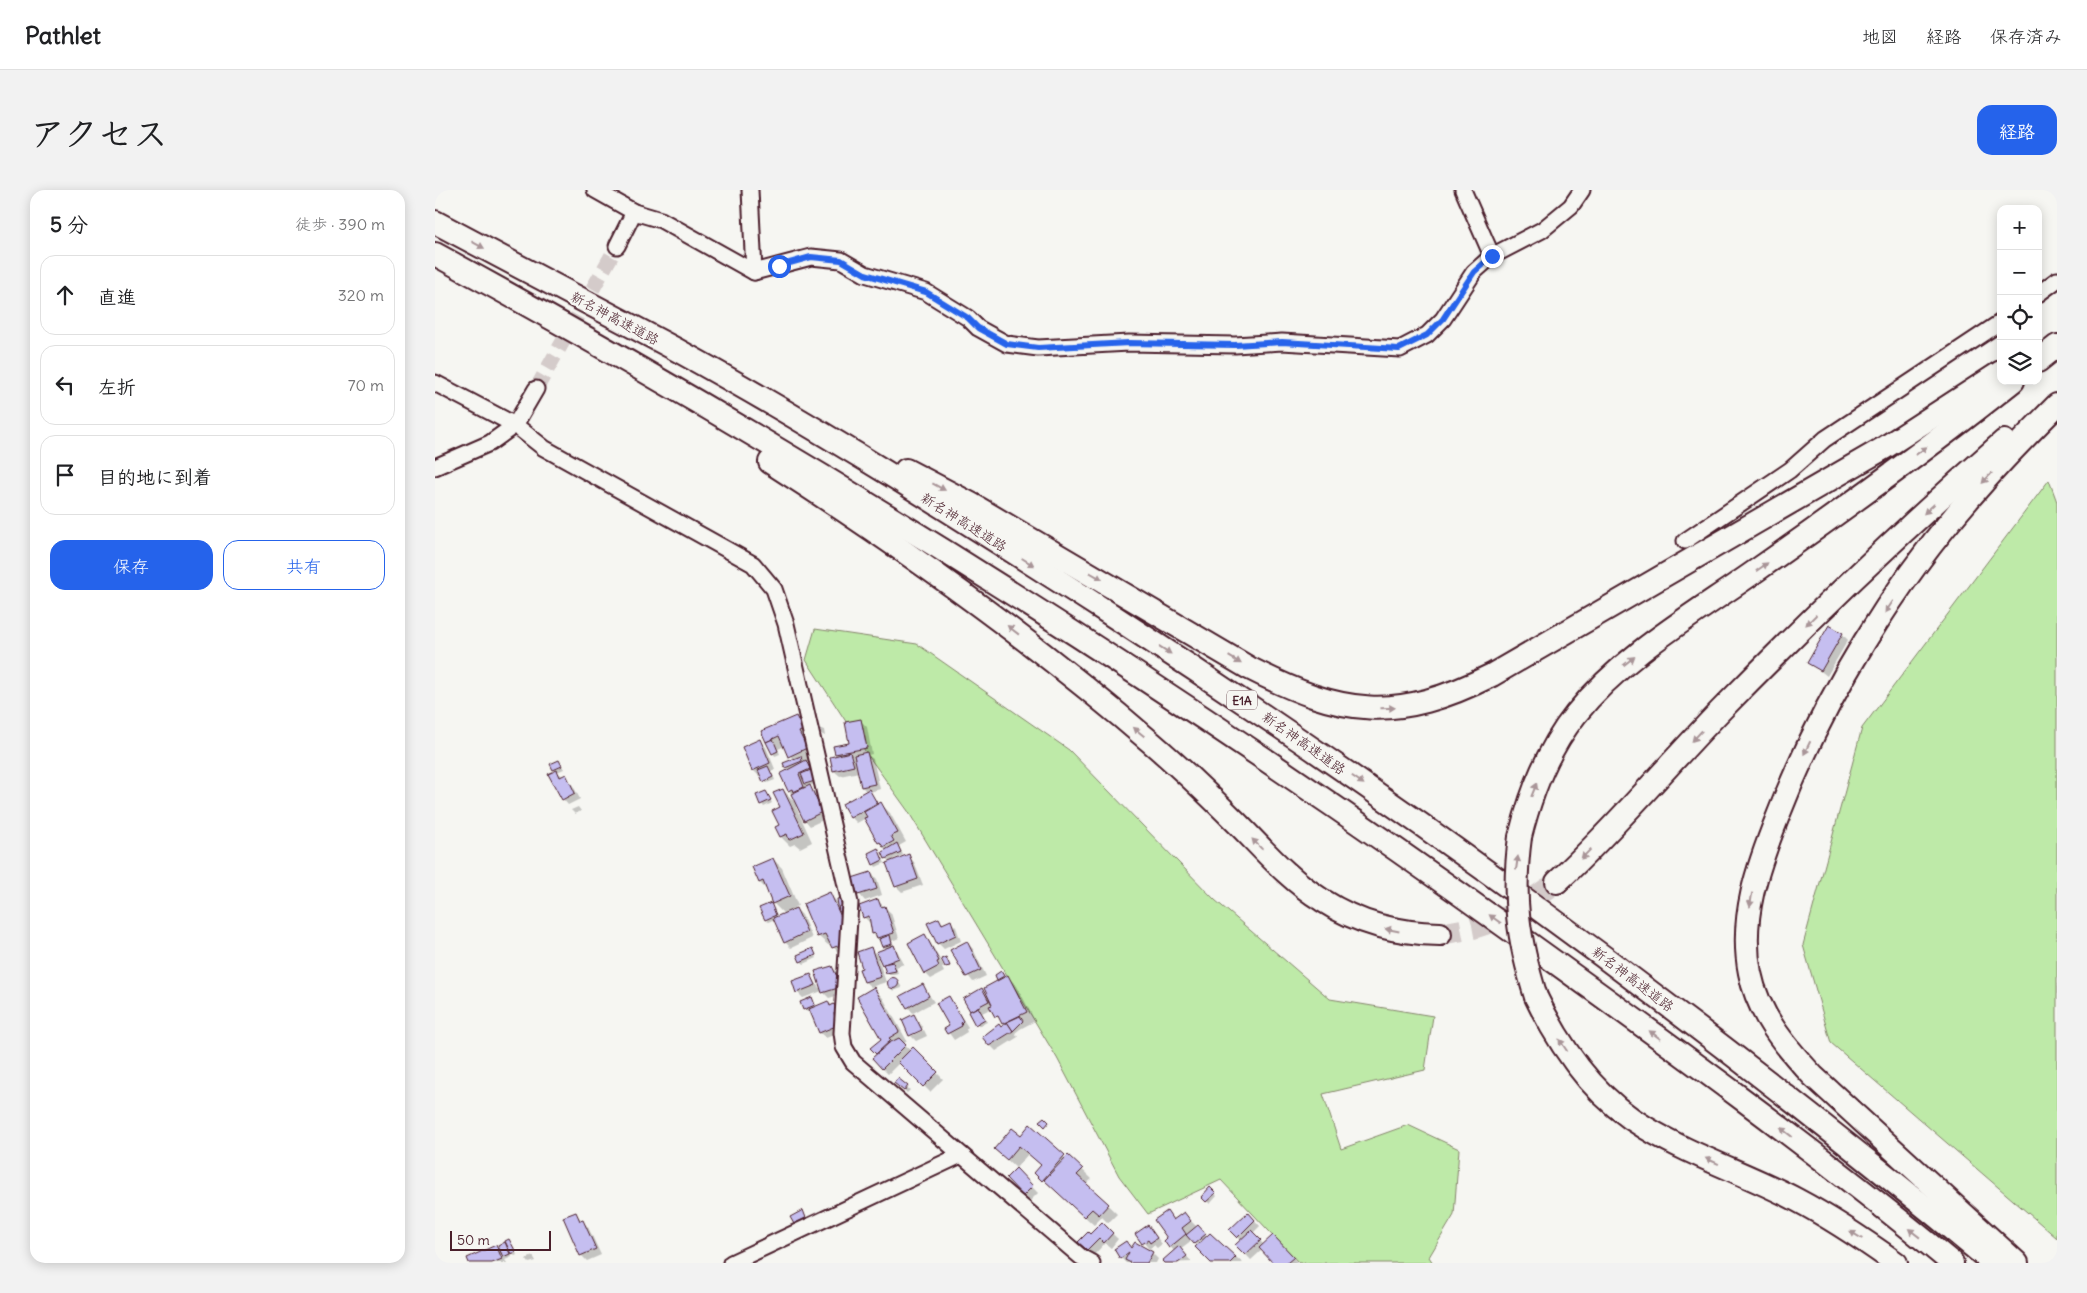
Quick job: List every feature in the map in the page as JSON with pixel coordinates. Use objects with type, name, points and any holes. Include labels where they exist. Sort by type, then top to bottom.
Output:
[{"type":"highway","name":"新名神高速道路","points":[[435,222],[679,352],[862,459],[1054,578],[1240,698],[1417,820],[1606,958],[1789,1099],[1993,1263]]},
{"type":"highway","name":"E1A","points":[[435,254],[484,280],[855,495],[1221,729],[1405,854],[1586,984],[1767,1118],[1952,1263]]},
{"type":"highway","points":[[484,280],[767,460],[943,578],[1051,659],[1140,733],[1198,785],[1294,880],[1321,900],[1348,915],[1378,928],[1408,934],[1440,934]]},
{"type":"highway","points":[[2042,344],[2057,334]]},
{"type":"highway","points":[[2042,358],[2057,346]]},
{"type":"highway","points":[[679,352],[971,504],[1249,668],[1313,697],[1343,705],[1372,708],[1401,707],[1430,702],[1461,691],[1492,675],[1884,448],[1997,375]]},
{"type":"highway","points":[[1896,1263],[1866,1242],[1797,1200],[1645,1128],[1617,1107],[1592,1084],[1570,1056],[1551,1027],[1536,997],[1526,964],[1516,901],[1515,873],[1520,837],[1529,802],[1542,769],[1559,738],[1576,714],[1621,667],[1796,543],[2008,385]]},
{"type":"highway","points":[[1557,882],[1619,820],[1720,711],[1823,608],[1982,460],[2057,395]]},
{"type":"highway","points":[[2017,1263],[1813,1076],[1790,1052],[1771,1026],[1758,1000],[1750,974],[1747,946],[1748,918],[1753,888],[1762,858],[1792,779],[1819,724],[1878,622],[1943,530],[1980,485],[2057,405]]},
{"type":"street","points":[[595,190],[634,212],[661,220],[754,272],[811,257],[841,260],[865,274],[926,292],[968,318],[978,328],[1007,344],[1030,347],[1129,343],[1235,345],[1282,342],[1399,349],[1427,335],[1443,319],[1474,272],[1492,256],[1542,230],[1571,206],[1582,190]]},
{"type":"street","points":[[750,190],[754,231],[754,272]]},
{"type":"street","points":[[1463,190],[1492,256]]},
{"type":"street","points":[[617,246],[634,212]]},
{"type":"street","points":[[2042,291],[2057,280]]},
{"type":"street","points":[[1685,541],[1790,470],[1825,438],[1997,325]]},
{"type":"street","points":[[435,383],[515,425],[544,448],[753,564],[774,589],[786,624],[850,903],[842,1033],[845,1048],[853,1062],[1081,1257],[1092,1263]]},
{"type":"street","points":[[435,467],[490,443],[515,425],[536,389]]},
{"type":"street","points":[[731,1263],[961,1155]]},
{"type":"green space","points":[[2049,480],[2057,502],[2057,1238],[1831,1043],[1803,945],[1862,728]]},
{"type":"green space","points":[[815,629],[917,644],[1069,750],[1215,900],[1330,999],[1433,1016],[1425,1070],[1323,1094],[1341,1149],[1408,1125],[1459,1149],[1454,1215],[1429,1257],[1433,1263],[1299,1263],[1221,1180],[1148,1214],[1119,1176],[1057,1058],[908,811],[867,754],[806,660]]},
{"type":"building","points":[[1829,625],[1843,633],[1821,671],[1807,663]]},
{"type":"building","points":[[796,716],[803,730],[799,732],[807,748],[788,757],[779,736],[766,742],[761,731]]},
{"type":"building","points":[[861,719],[867,748],[835,754],[833,746],[849,743],[845,722]]},
{"type":"building","points":[[760,739],[770,763],[752,771],[742,747]]},
{"type":"building","points":[[773,739],[778,751],[772,754],[766,742]]},
{"type":"building","points":[[850,752],[854,766],[833,771],[830,757]]},
{"type":"building","points":[[867,752],[875,784],[861,787],[854,755]]},
{"type":"building","points":[[801,756],[802,761],[785,768],[783,763]]},
{"type":"building","points":[[559,760],[562,766],[553,770],[550,764]]},
{"type":"building","points":[[806,760],[810,769],[799,774],[804,787],[793,792],[792,789],[788,791],[780,774]]},
{"type":"building","points":[[768,766],[773,777],[763,782],[758,770]]},
{"type":"building","points":[[557,770],[560,777],[566,774],[575,793],[562,800],[548,774]]},
{"type":"building","points":[[811,770],[815,781],[805,784],[801,774]]},
{"type":"building","points":[[810,785],[822,812],[804,821],[791,794]]},
{"type":"building","points":[[783,789],[804,833],[789,840],[787,834],[780,837],[775,827],[779,825],[772,811],[780,807],[773,793]]},
{"type":"building","points":[[869,789],[877,803],[850,818],[842,804]]},
{"type":"building","points":[[766,791],[771,800],[760,805],[756,795]]},
{"type":"building","points":[[881,802],[898,833],[891,836],[894,841],[883,847],[880,842],[878,843],[864,818],[867,817],[864,812]]},
{"type":"building","points":[[897,843],[901,852],[885,859],[882,852]]},
{"type":"building","points":[[878,848],[883,860],[873,865],[868,853]]},
{"type":"building","points":[[909,854],[918,879],[895,887],[886,863]]},
{"type":"building","points":[[773,858],[790,896],[772,904],[763,881],[759,883],[752,867]]},
{"type":"building","points":[[871,872],[877,889],[858,895],[852,878]]},
{"type":"building","points":[[830,892],[844,924],[843,944],[832,948],[825,934],[817,937],[803,904]]},
{"type":"building","points":[[844,898],[846,911],[839,912],[837,899]]},
{"type":"building","points":[[878,899],[881,907],[885,906],[894,933],[877,938],[875,933],[872,934],[869,916],[863,918],[859,906]]},
{"type":"building","points":[[771,903],[776,915],[765,920],[759,908]]},
{"type":"building","points":[[796,908],[807,932],[784,943],[773,918]]},
{"type":"building","points":[[939,918],[942,924],[951,920],[956,935],[937,944],[927,923]]},
{"type":"building","points":[[925,934],[939,961],[937,962],[939,966],[924,974],[908,943]]},
{"type":"building","points":[[890,935],[892,944],[882,947],[879,939]]},
{"type":"building","points":[[967,941],[981,970],[966,977],[950,950]]},
{"type":"building","points":[[894,945],[899,958],[882,965],[876,952]]},
{"type":"building","points":[[871,947],[881,977],[864,982],[859,969],[862,968],[857,952]]},
{"type":"building","points":[[813,948],[816,955],[800,962],[797,955]]},
{"type":"building","points":[[946,957],[950,966],[945,967],[941,959]]},
{"type":"building","points":[[893,962],[896,971],[886,973],[883,964]]},
{"type":"building","points":[[832,966],[839,981],[836,982],[838,988],[822,993],[815,971]]},
{"type":"building","points":[[1001,971],[1004,976],[997,980],[995,975]]},
{"type":"building","points":[[811,974],[816,985],[796,993],[792,981]]},
{"type":"building","points":[[1008,975],[1027,1012],[1002,1024],[998,1016],[995,1017],[989,1006],[992,1005],[984,988]]},
{"type":"building","points":[[893,977],[899,983],[893,989],[887,983]]},
{"type":"building","points":[[923,984],[929,996],[907,1008],[900,996]]},
{"type":"building","points":[[874,987],[899,1032],[889,1038],[891,1040],[876,1054],[870,1048],[881,1039],[857,997]]},
{"type":"building","points":[[982,988],[989,1001],[970,1011],[963,999]]},
{"type":"building","points":[[949,996],[963,1021],[961,1023],[962,1026],[947,1034],[944,1029],[949,1026],[936,1003]]},
{"type":"building","points":[[812,997],[815,1005],[803,1010],[800,1002]]},
{"type":"building","points":[[828,1001],[830,1006],[834,1004],[837,1011],[834,1013],[836,1026],[819,1033],[809,1009]]},
{"type":"building","points":[[978,1007],[985,1019],[975,1025],[968,1012]]},
{"type":"building","points":[[914,1014],[922,1030],[909,1036],[902,1020]]},
{"type":"building","points":[[1020,1016],[1023,1021],[1013,1031],[1007,1022]]},
{"type":"building","points":[[1007,1022],[1013,1031],[989,1046],[982,1037],[999,1024],[1001,1027]]},
{"type":"building","points":[[899,1038],[906,1045],[882,1069],[872,1058],[889,1043]]},
{"type":"building","points":[[913,1047],[938,1072],[923,1087],[898,1062]]},
{"type":"building","points":[[898,1078],[908,1086],[904,1091],[894,1083]]},
{"type":"building","points":[[1044,1117],[1049,1122],[1045,1127],[1039,1121]]},
{"type":"building","points":[[1030,1124],[1065,1155],[1042,1181],[1034,1173],[1041,1165],[1019,1146],[1007,1160],[994,1149],[1012,1128],[1021,1135]]},
{"type":"building","points":[[1068,1155],[1083,1169],[1077,1175],[1109,1204],[1099,1215],[1092,1209],[1084,1217],[1044,1180]]},
{"type":"building","points":[[1016,1168],[1033,1186],[1023,1196],[1006,1178]]},
{"type":"building","points":[[1210,1187],[1216,1193],[1206,1202],[1201,1197]]},
{"type":"building","points":[[803,1210],[806,1218],[794,1224],[790,1217]]},
{"type":"building","points":[[1167,1211],[1173,1220],[1184,1212],[1191,1221],[1182,1228],[1186,1234],[1169,1248],[1164,1241],[1167,1238],[1154,1220]]},
{"type":"building","points":[[576,1212],[580,1221],[583,1220],[596,1249],[580,1256],[563,1217]]},
{"type":"building","points":[[1248,1212],[1255,1220],[1237,1238],[1229,1230]]},
{"type":"building","points":[[1102,1222],[1113,1233],[1104,1243],[1099,1238],[1087,1250],[1078,1242],[1088,1232],[1090,1234]]},
{"type":"building","points":[[1148,1225],[1157,1238],[1150,1243],[1148,1240],[1142,1244],[1135,1234]]},
{"type":"building","points":[[1198,1225],[1206,1234],[1194,1244],[1186,1235]]},
{"type":"building","points":[[1251,1230],[1261,1240],[1245,1255],[1235,1245]]},
{"type":"building","points":[[1210,1233],[1236,1257],[1230,1263],[1211,1263],[1195,1247]]},
{"type":"building","points":[[1273,1235],[1294,1257],[1287,1263],[1273,1263],[1259,1248]]},
{"type":"building","points":[[509,1239],[516,1252],[511,1254],[505,1241]]},
{"type":"building","points":[[1126,1241],[1131,1248],[1135,1242],[1153,1252],[1147,1263],[1131,1263],[1125,1260],[1129,1252],[1120,1259],[1114,1249]]},
{"type":"building","points":[[505,1242],[510,1254],[503,1257],[498,1246]]},
{"type":"building","points":[[496,1245],[502,1259],[492,1263],[469,1263],[467,1258]]},
{"type":"building","points":[[1179,1246],[1187,1256],[1178,1263],[1164,1263],[1162,1261]]},
{"type":"tunnel","points":[[536,389],[617,246]]},
{"type":"tunnel","points":[[1440,934],[1473,928],[1507,917],[1557,882]]},
{"type":"route","points":[[779,266],[811,257],[841,260],[865,274],[882,280],[909,285],[926,292],[968,318],[978,328],[1007,344],[1038,348],[1129,343],[1235,345],[1282,342],[1399,349],[1427,335],[1443,319],[1474,272],[1492,256]]}]
